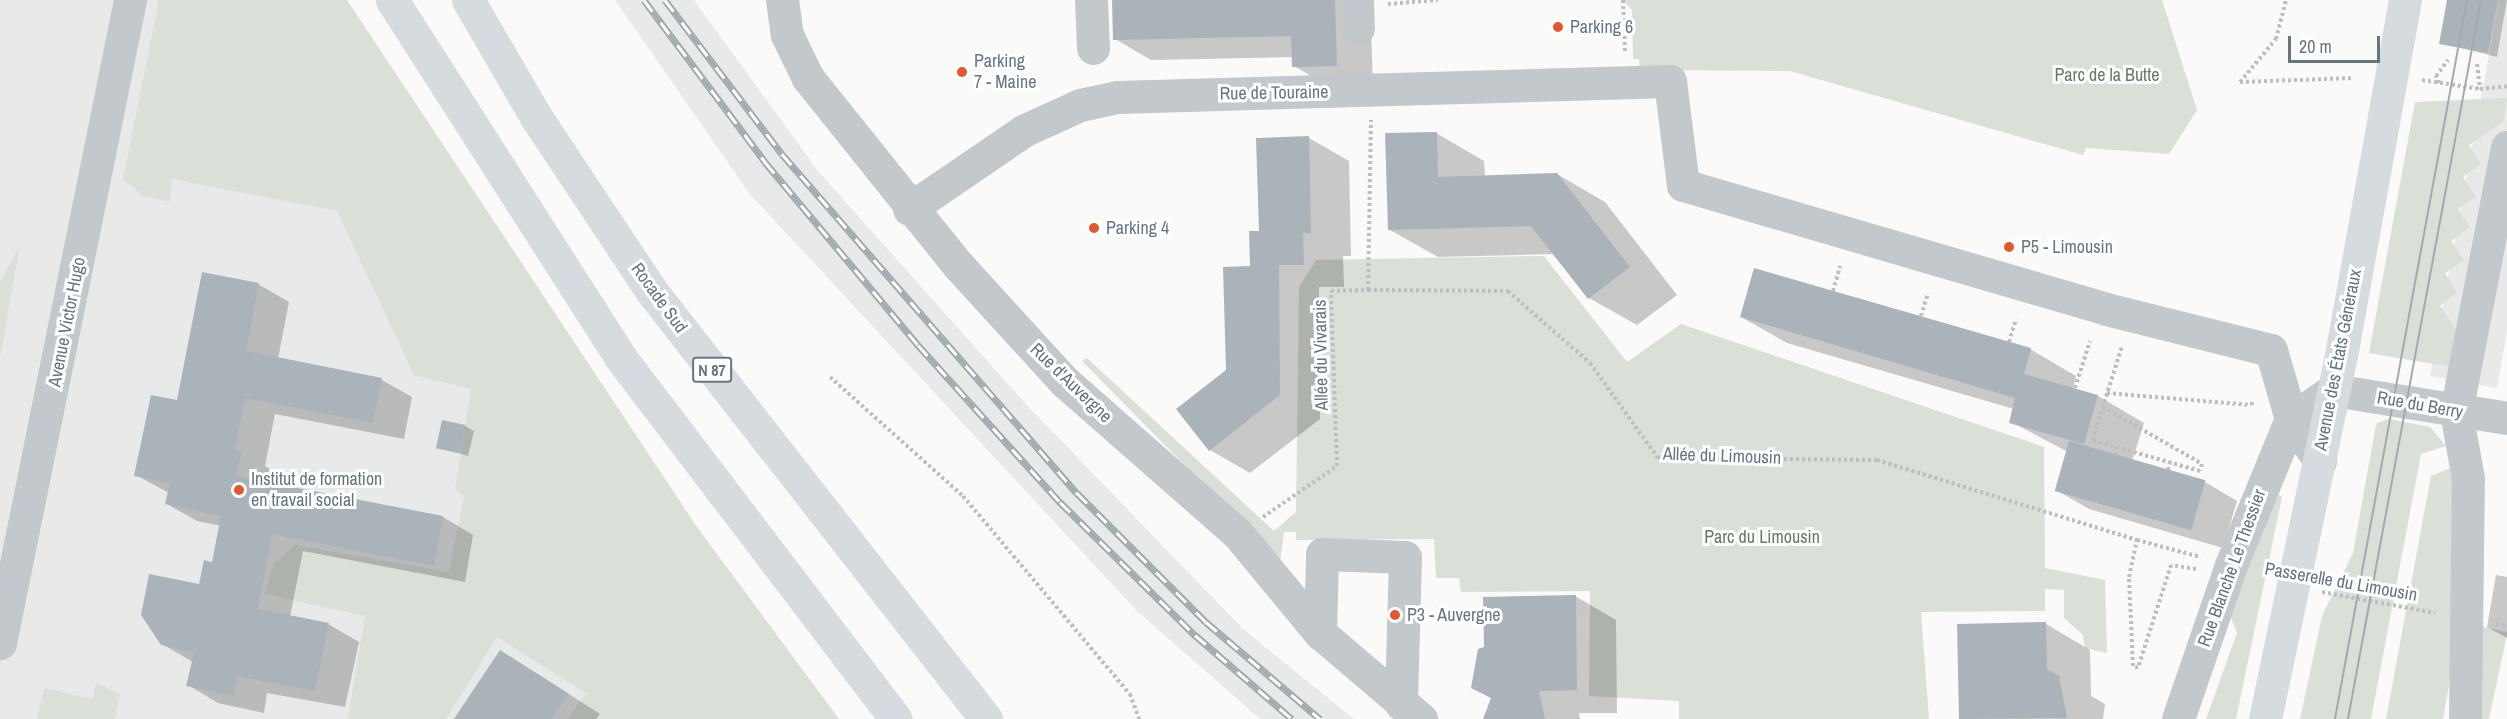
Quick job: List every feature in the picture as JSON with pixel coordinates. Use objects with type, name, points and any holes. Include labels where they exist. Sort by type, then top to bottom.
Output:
[{"type":"main road","points":[[392,0],[620,357],[896,719]]},
{"type":"main road","name":"Rocade Sud","points":[[468,0],[537,117],[653,293],[986,719]]},
{"type":"main road","name":"Avenue des États Généraux","points":[[2265,719],[2320,461],[2405,0]]},
{"type":"street","name":"Avenue Victor Hugo","points":[[0,643],[130,0]]},
{"type":"street","name":"Rue d'Auvergne","points":[[782,0],[787,35],[808,78],[909,209],[1065,382],[1238,534],[1320,633],[1411,711]]},
{"type":"street","points":[[1091,0],[1093,48]]},
{"type":"street","name":"Rue de Touraine","points":[[909,209],[1024,130],[1080,105],[1118,97],[1670,81],[1683,185],[2106,309],[2271,350],[2291,419]]},
{"type":"street","points":[[2465,719],[2468,478],[2456,412],[2507,147]]},
{"type":"street","points":[[2320,461],[2291,419],[2333,390]]},
{"type":"street","name":"Rue du Berry","points":[[2333,390],[2456,412],[2507,418]]},
{"type":"street","name":"Rue Blanche Le Thessier","points":[[2178,719],[2218,568],[2291,419]]},
{"type":"street","points":[[1320,633],[1322,554],[1405,557],[1411,711]]},
{"type":"path","points":[[1357,11],[1438,0]]},
{"type":"path","points":[[1623,0],[1626,83]]},
{"type":"path","points":[[2286,0],[2276,39],[2240,82],[2353,78]]},
{"type":"path","points":[[2439,83],[2436,76],[2448,60]]},
{"type":"path","points":[[2477,64],[2480,89]]},
{"type":"path","points":[[2419,80],[2480,89],[2507,86]]},
{"type":"path","points":[[1368,290],[1371,132]]},
{"type":"path","points":[[1833,291],[1840,266]]},
{"type":"path","name":"Allée du Vivarais","points":[[1238,534],[1337,466],[1331,291],[1368,290]]},
{"type":"path","name":"Allée du Limousin","points":[[1368,290],[1508,291],[1590,363],[1658,458],[1877,460],[2137,540]]},
{"type":"path","points":[[1921,316],[1928,293]]},
{"type":"path","points":[[2009,342],[2016,319]]},
{"type":"path","points":[[2075,388],[2090,341]]},
{"type":"path","points":[[2103,407],[2202,464],[2200,471],[2092,440],[2118,360]]},
{"type":"path","points":[[830,376],[963,496],[1130,694],[1139,719]]},
{"type":"path","points":[[2107,393],[2251,405]]},
{"type":"path","points":[[2115,455],[2118,447]]},
{"type":"path","points":[[2168,470],[2170,462]]},
{"type":"path","points":[[2137,540],[2218,568],[2171,565],[2138,668],[2133,666],[2129,577],[2137,540]]},
{"type":"path","name":"Passerelle du Limousin","points":[[2310,590],[2449,616]]},
{"type":"path","points":[[2484,622],[2507,626]]},
{"type":"shaded area","points":[[0,0],[259,0],[768,719],[0,719]]},
{"type":"shaded area","points":[[615,0],[694,0],[818,171],[1024,402],[1243,629],[1354,719],[1260,719],[1137,611],[749,193]]},
{"type":"shaded area","points":[[2499,0],[2507,0],[2507,331],[2497,388],[2430,376]]},
{"type":"green space","points":[[159,0],[347,0],[697,527],[839,719],[568,719],[586,693],[497,637],[446,719],[348,719],[365,616],[264,594],[274,564],[294,545],[449,572],[464,496],[455,489],[471,389],[414,375],[337,211],[172,179],[170,202],[143,196],[123,179]]},
{"type":"green space","name":"Parc de la Butte","points":[[1622,0],[2162,0],[2197,110],[2169,154],[2086,148],[2083,155],[1790,71],[1640,70],[1639,59],[1633,59],[1632,10]]},
{"type":"green space","points":[[2507,98],[2504,121],[2469,145],[2481,164],[2463,177],[2476,196],[2458,209],[2470,227],[2451,241],[2464,260],[2445,273],[2457,292],[2440,306],[2463,339],[2458,368],[2369,353],[2415,102]]},
{"type":"green space","points":[[20,245],[0,357],[0,282]]},
{"type":"green space","name":"Parc du Limousin","points":[[1544,256],[1627,362],[1681,324],[2044,447],[2045,568],[2105,580],[2107,653],[2085,648],[2083,635],[2064,618],[2064,590],[2045,589],[2045,611],[1921,612],[1929,719],[1679,719],[1679,701],[1589,696],[1590,591],[1461,592],[1459,578],[1436,578],[1434,539],[1296,540],[1296,532],[1284,532],[1280,562],[1082,361],[1087,358],[1274,531],[1296,512],[1299,287],[1316,260]]},
{"type":"green space","points":[[2389,419],[2430,427],[2446,446],[2421,454],[2371,719],[2300,719],[2322,616],[2353,553],[2377,423]]},
{"type":"green space","points":[[2455,466],[2455,650],[2443,719],[2386,719],[2431,476]]},
{"type":"green space","points":[[2275,493],[2282,497],[2236,719],[2206,719],[2237,633],[2229,612]]},
{"type":"green space","points":[[2483,627],[2507,632],[2507,634],[2489,719],[2473,719],[2464,717]]},
{"type":"green space","points":[[96,683],[120,694],[115,719],[37,719],[44,688],[92,699]]},
{"type":"building","points":[[1112,0],[1335,0],[1337,66],[1292,67],[1291,36],[1113,40]]},
{"type":"building","points":[[2447,0],[2498,0],[2488,53],[2439,44]]},
{"type":"building","points":[[1437,132],[1438,177],[1557,173],[1630,267],[1588,299],[1531,226],[1388,230],[1385,133]]},
{"type":"building","points":[[1309,136],[1311,233],[1303,233],[1304,265],[1279,265],[1280,395],[1209,451],[1176,409],[1226,370],[1223,267],[1250,266],[1249,231],[1259,231],[1256,138]]},
{"type":"building","points":[[1754,268],[2031,348],[2024,374],[2098,395],[2084,444],[2009,423],[2015,398],[1740,317]]},
{"type":"building","name":"Institut de formation en travail social","points":[[202,272],[259,283],[246,351],[382,378],[373,423],[245,398],[235,449],[242,451],[236,476],[443,516],[434,566],[272,534],[258,609],[329,623],[315,691],[237,676],[234,696],[186,686],[194,653],[161,645],[141,615],[149,574],[199,584],[204,560],[212,562],[221,516],[165,504],[170,483],[134,476],[151,395],[177,400]]},
{"type":"building","points":[[442,420],[465,425],[459,453],[436,448]]},
{"type":"building","points":[[2069,441],[2205,480],[2191,530],[2055,491]]},
{"type":"building","points":[[1576,595],[1577,690],[1539,691],[1545,719],[1483,719],[1491,698],[1471,688],[1478,649],[1484,647],[1483,597]]},
{"type":"building","points":[[2046,622],[2047,669],[2059,676],[2067,718],[1959,719],[1957,624]]},
{"type":"building","points":[[500,650],[569,694],[551,719],[454,719]]},
{"type":"tram line","points":[[2335,719],[2467,0]]},
{"type":"tram line","points":[[2348,719],[2481,0]]},
{"type":"railway","points":[[644,0],[765,162],[918,345],[1060,502],[1195,635],[1292,719]]},
{"type":"railway","points":[[665,0],[782,154],[1077,493],[1206,622],[1320,719]]},
{"type":"place","name":"Parking 6","points":[[1558,27]]},
{"type":"place","name":"Parking 7 - Maine","points":[[962,72]]},
{"type":"place","name":"Parking 4","points":[[1094,228]]},
{"type":"place","name":"P5 - Limousin","points":[[2009,247]]},
{"type":"place","name":"Institut de formation en travail social","points":[[239,490]]},
{"type":"place","name":"P3 - Auvergne","points":[[1395,615]]}]
